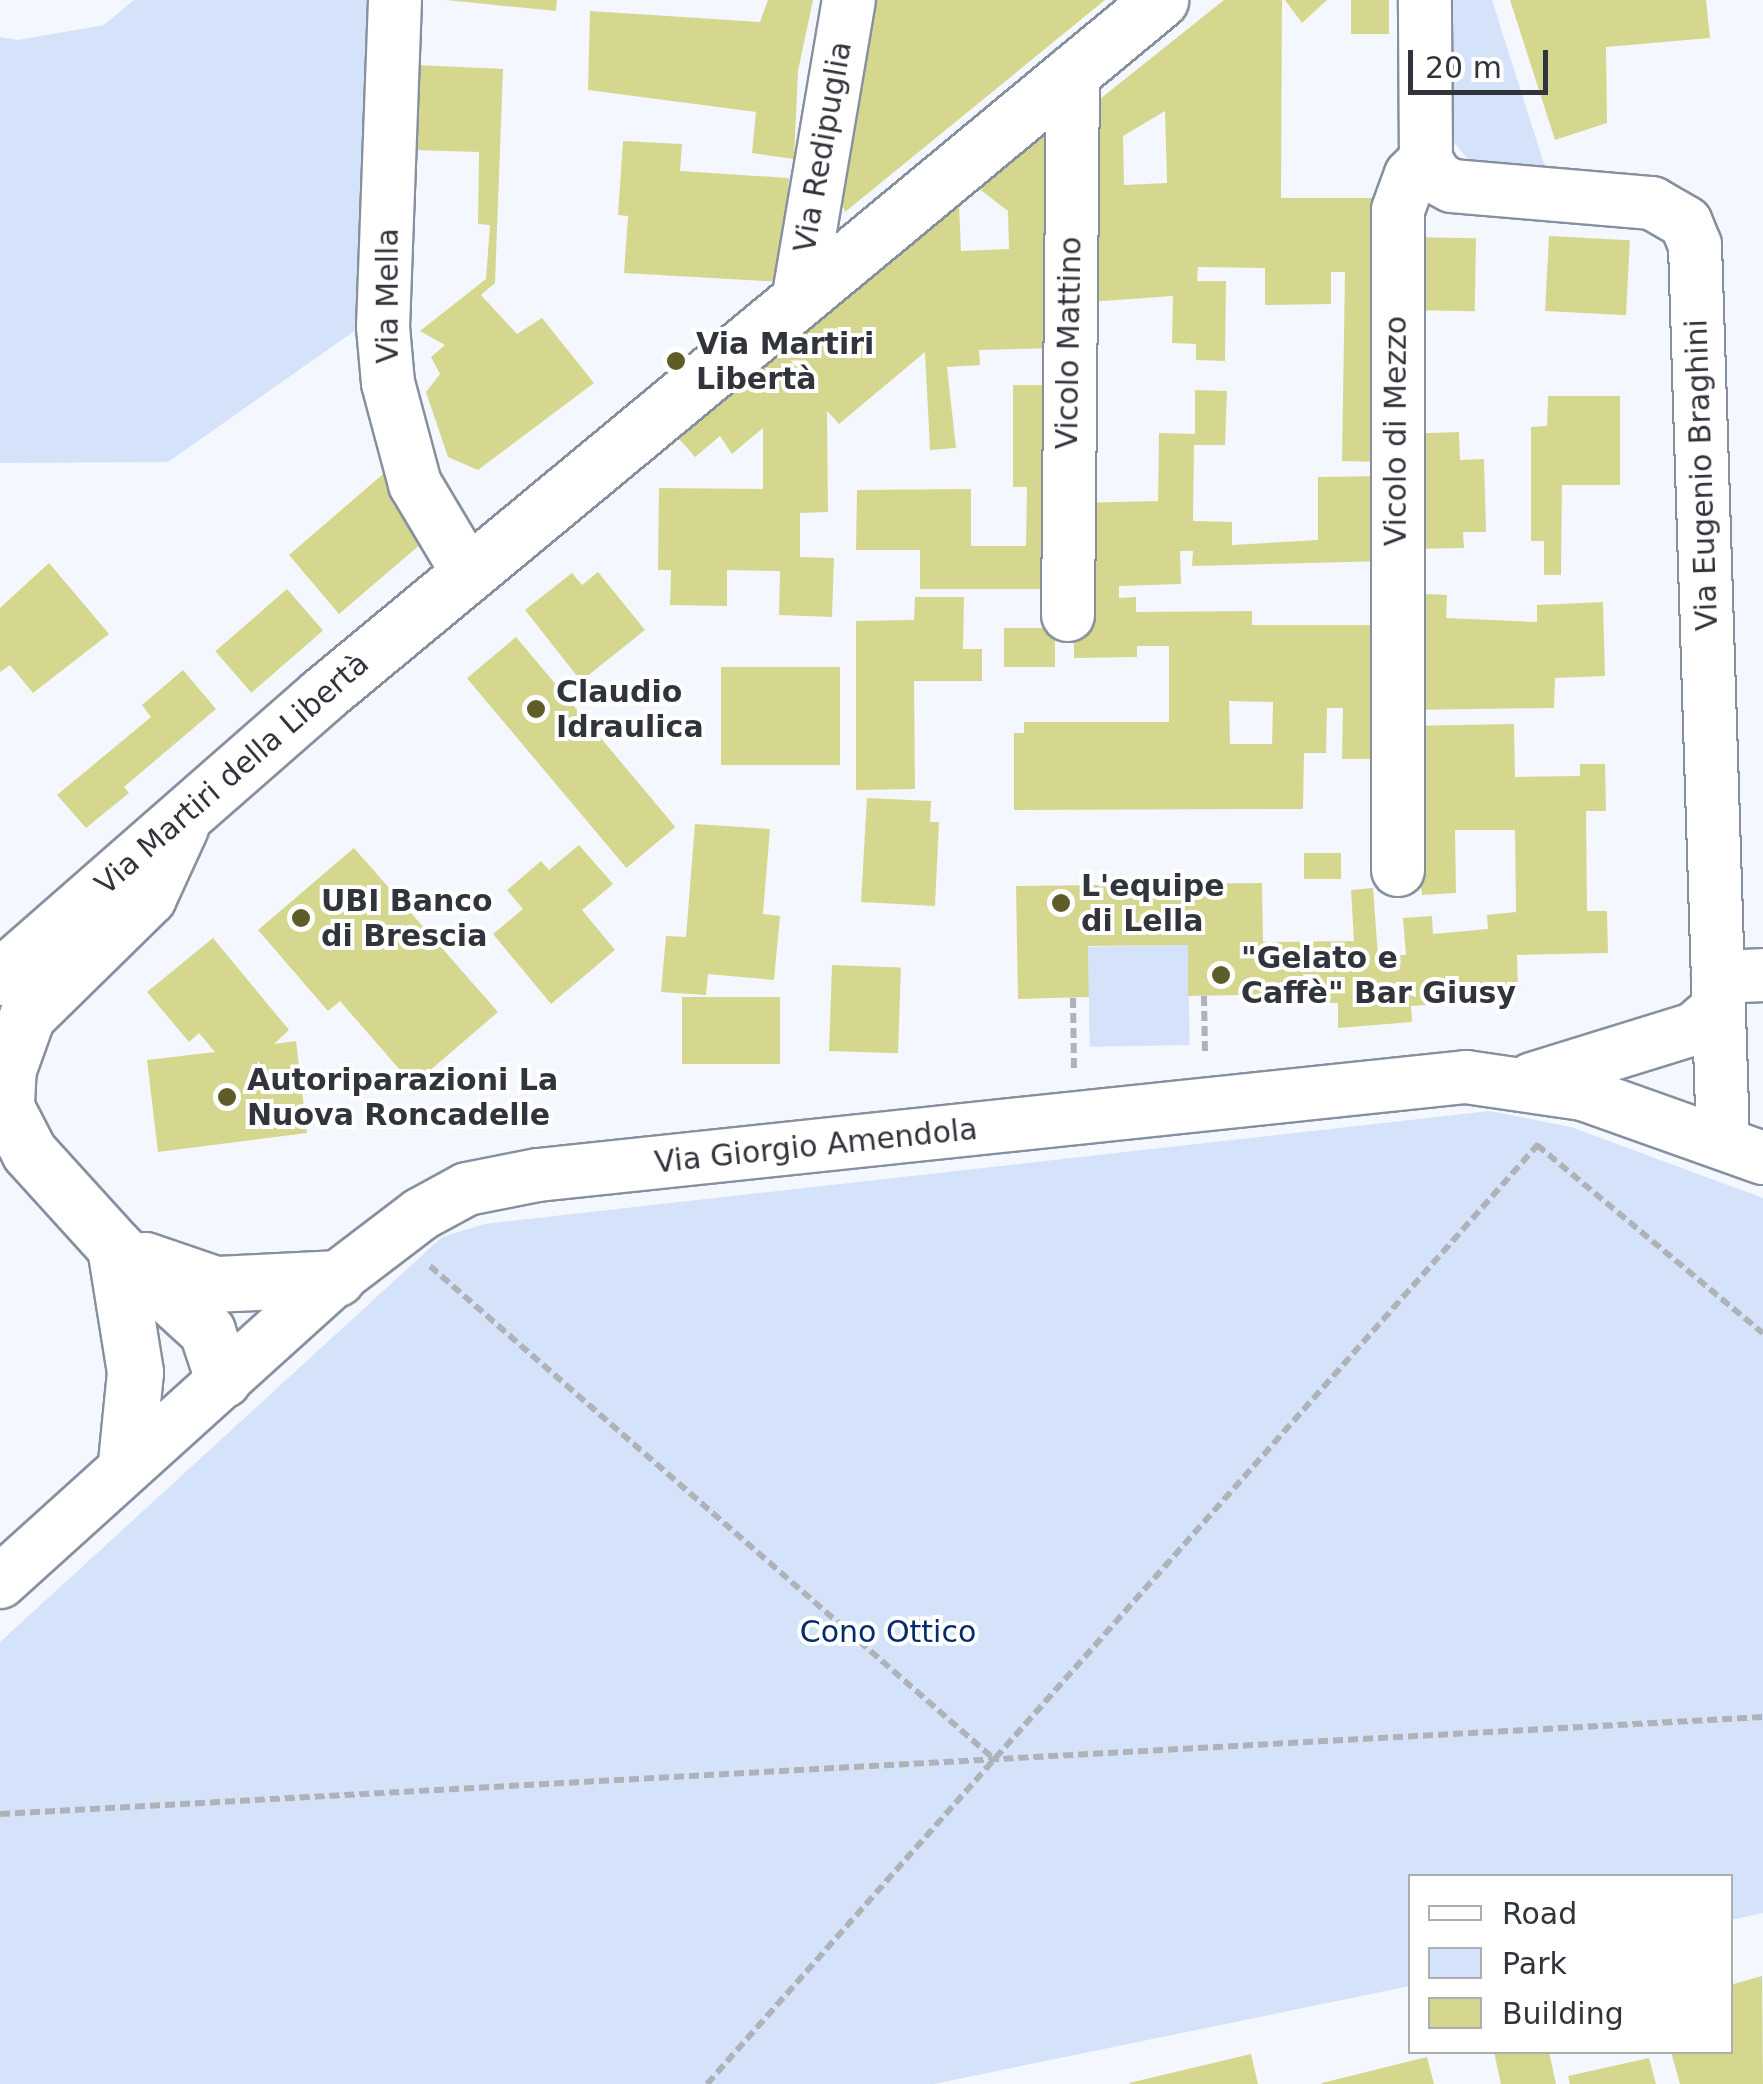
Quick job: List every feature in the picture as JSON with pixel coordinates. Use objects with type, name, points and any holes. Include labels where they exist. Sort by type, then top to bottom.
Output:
[{"type":"main road","name":"Via Martiri della Libertà","points":[[0,977],[188,808],[798,294],[1160,0]]},
{"type":"main road","points":[[188,808],[148,897],[27,1016],[8,1068],[9,1121],[115,1246],[163,1324],[224,1379]]},
{"type":"main road","points":[[115,1246],[181,1278],[215,1284],[336,1278]]},
{"type":"main road","points":[[115,1246],[135,1372],[126,1462]]},
{"type":"street","name":"Via Mella","points":[[394,0],[384,327],[388,384],[415,484],[468,573]]},
{"type":"street","name":"Via Redipuglia","points":[[798,294],[848,0]]},
{"type":"street","points":[[1425,0],[1426,160]]},
{"type":"street","name":"Vicolo Mattino","points":[[1068,615],[1073,71]]},
{"type":"street","name":"Vicolo di Mezzo","points":[[1398,870],[1398,210],[1411,175],[1426,160]]},
{"type":"street","name":"Via Eugenio Braghini","points":[[1426,160],[1436,178],[1452,186],[1652,203],[1686,224],[1695,244],[1743,1151]]},
{"type":"street","points":[[1526,1081],[1694,1028],[1733,986]]},
{"type":"street","name":"Via Giorgio Amendola","points":[[0,1582],[126,1462],[336,1278],[393,1233],[468,1189],[538,1174],[1466,1077],[1526,1081],[1583,1094],[1743,1151]]},
{"type":"path","points":[[1072,998],[1074,1119]]},
{"type":"path","points":[[707,2084],[1583,1094]]},
{"type":"path","points":[[1537,1145],[1763,1333]]},
{"type":"path","points":[[393,1233],[994,1759]]},
{"type":"path","points":[[0,1814],[1763,1717]]},
{"type":"green space","points":[[134,0],[378,0],[363,325],[168,462],[0,463],[0,37],[18,40],[104,25]]},
{"type":"green space","points":[[1440,0],[1492,0],[1546,170],[1472,164],[1444,131]]},
{"type":"green space","points":[[1188,945],[1190,1045],[1090,1047],[1088,947]]},
{"type":"green space","name":"Cono Ottico","points":[[1490,1111],[1571,1127],[1763,1198],[1763,1913],[1733,1920],[1733,1874],[1408,1874],[1408,1986],[934,2084],[0,2084],[0,1642],[442,1237],[484,1224]]},
{"type":"building","points":[[446,0],[557,0],[556,11]]},
{"type":"building","points":[[768,0],[813,0],[798,71],[794,159],[752,153],[756,112],[588,90],[590,11],[760,22]]},
{"type":"building","points":[[861,0],[1105,0],[845,212],[831,170]]},
{"type":"building","points":[[1224,0],[1282,0],[1281,198],[1385,198],[1385,462],[1342,461],[1345,272],[1331,272],[1331,304],[1265,305],[1265,268],[1198,267],[1197,281],[1226,281],[1225,361],[1196,360],[1196,344],[1172,343],[1173,296],[1089,302],[1090,107]],"holes":[[[1165,111],[1167,183],[1124,185],[1123,136]]]},
{"type":"building","points":[[1285,0],[1327,0],[1302,23]]},
{"type":"building","points":[[1351,0],[1389,0],[1389,34],[1351,34]]},
{"type":"building","points":[[1510,0],[1706,0],[1710,38],[1606,47],[1607,123],[1555,140]]},
{"type":"building","points":[[417,65],[503,69],[495,283],[481,295],[517,334],[542,318],[594,383],[478,470],[448,457],[426,392],[440,374],[431,357],[445,345],[420,331],[486,279],[490,225],[478,224],[479,152],[414,150]]},
{"type":"building","points":[[1046,134],[1052,136],[1060,348],[979,350],[980,365],[947,367],[956,448],[930,450],[925,352],[839,424],[827,411],[828,512],[800,513],[800,557],[834,558],[832,617],[779,615],[780,571],[727,570],[727,606],[670,605],[671,570],[658,570],[659,488],[763,489],[763,428],[732,454],[720,436],[695,457],[674,433],[959,204],[961,251],[1009,249],[1008,211],[978,188]]},
{"type":"building","points":[[623,141],[682,144],[680,171],[789,178],[782,282],[624,273],[628,216],[618,215]]},
{"type":"building","points":[[1549,236],[1630,240],[1626,315],[1545,311]]},
{"type":"building","points":[[1407,237],[1476,238],[1475,311],[1406,310]]},
{"type":"building","points":[[1013,385],[1059,385],[1058,589],[920,589],[920,550],[856,550],[857,490],[971,489],[971,546],[1026,546],[1027,487],[1013,487]]},
{"type":"building","points":[[1195,390],[1227,391],[1225,445],[1194,445],[1193,521],[1232,522],[1232,545],[1318,540],[1318,477],[1386,476],[1386,561],[1192,566],[1193,551],[1180,551],[1181,584],[1119,586],[1119,598],[1136,597],[1136,612],[1252,611],[1252,625],[1388,625],[1387,759],[1342,759],[1343,708],[1327,708],[1326,753],[1304,753],[1303,809],[1014,810],[1014,733],[1024,733],[1024,722],[1169,722],[1169,646],[1137,646],[1137,657],[1074,658],[1074,503],[1158,501],[1159,433],[1195,434]],"holes":[[[1229,701],[1273,702],[1272,744],[1230,744]]]},
{"type":"building","points":[[1548,396],[1620,396],[1620,485],[1562,485],[1561,575],[1544,575],[1544,541],[1531,541],[1531,427],[1547,426]]},
{"type":"building","points":[[1459,432],[1460,460],[1484,459],[1486,532],[1463,532],[1464,548],[1408,549],[1405,434]]},
{"type":"building","points":[[390,468],[422,543],[339,614],[289,555]]},
{"type":"building","points":[[49,563],[109,634],[33,693],[10,665],[0,672],[0,608]]},
{"type":"building","points":[[598,572],[645,630],[581,681],[525,610],[572,573],[582,585]]},
{"type":"building","points":[[287,589],[323,631],[251,693],[215,651]]},
{"type":"building","points":[[1404,593],[1447,595],[1446,618],[1537,622],[1537,605],[1603,602],[1605,676],[1555,678],[1554,708],[1404,710]]},
{"type":"building","points":[[915,597],[964,597],[963,649],[982,649],[982,681],[914,681],[915,789],[856,790],[856,621],[914,620]]},
{"type":"building","points":[[1004,628],[1055,628],[1055,667],[1004,667]]},
{"type":"building","points":[[516,637],[675,827],[626,868],[467,678]]},
{"type":"building","points":[[721,667],[840,667],[840,765],[721,765]]},
{"type":"building","points":[[183,670],[216,709],[124,787],[129,793],[86,828],[57,795],[151,717],[142,705]]},
{"type":"building","points":[[1514,724],[1515,777],[1580,776],[1580,764],[1605,764],[1606,811],[1586,811],[1587,911],[1607,911],[1608,953],[1517,955],[1518,990],[1438,998],[1439,1004],[1411,1006],[1412,1022],[1338,1028],[1338,1003],[1305,1003],[1306,994],[1188,996],[1188,945],[1088,946],[1089,997],[1018,999],[1016,886],[1262,883],[1263,942],[1354,941],[1351,890],[1373,888],[1378,956],[1406,955],[1403,918],[1432,916],[1433,934],[1488,929],[1487,915],[1516,912],[1515,830],[1455,830],[1456,893],[1422,895],[1403,726]]},
{"type":"building","points":[[867,798],[931,801],[930,822],[939,822],[935,906],[861,902]]},
{"type":"building","points":[[695,824],[770,829],[763,914],[780,916],[774,980],[708,974],[706,995],[661,992],[666,936],[686,937]]},
{"type":"building","points":[[579,845],[613,884],[582,910],[615,950],[551,1004],[493,934],[523,909],[507,890],[541,861],[549,870]]},
{"type":"building","points":[[354,848],[498,1012],[413,1085],[340,1001],[328,1011],[258,930]]},
{"type":"building","points":[[1304,853],[1341,853],[1341,879],[1304,879]]},
{"type":"building","name":"Autoriparazioni La Nuova Roncadelle","points":[[213,938],[289,1030],[274,1044],[296,1041],[307,1133],[158,1152],[147,1060],[215,1052],[199,1033],[189,1042],[147,992]]},
{"type":"building","points":[[832,965],[901,967],[898,1053],[829,1051]]},
{"type":"building","points":[[682,997],[780,997],[780,1064],[682,1064]]},
{"type":"building","points":[[1762,1976],[1763,2084],[1680,2084],[1672,2054],[1733,2054],[1733,1984]]},
{"type":"building","points":[[1251,2054],[1258,2084],[1129,2083]]},
{"type":"building","points":[[1494,2054],[1549,2054],[1556,2084],[1501,2084]]},
{"type":"building","points":[[1427,2057],[1434,2084],[1322,2084],[1322,2083]]},
{"type":"building","points":[[1649,2058],[1656,2084],[1570,2084],[1568,2076]]},
{"type":"place","name":"Via Martiri Libertà","points":[[676,361]]},
{"type":"place","name":"Claudio Idraulica","points":[[536,709]]},
{"type":"place","name":"L'equipe di Lella","points":[[1061,903]]},
{"type":"place","name":"UBI Banco di Brescia","points":[[301,918]]},
{"type":"place","name":"\"Gelato e Caffè\" Bar Giusy","points":[[1221,975]]},
{"type":"place","name":"Autoriparazioni La Nuova Roncadelle","points":[[227,1097]]}]
